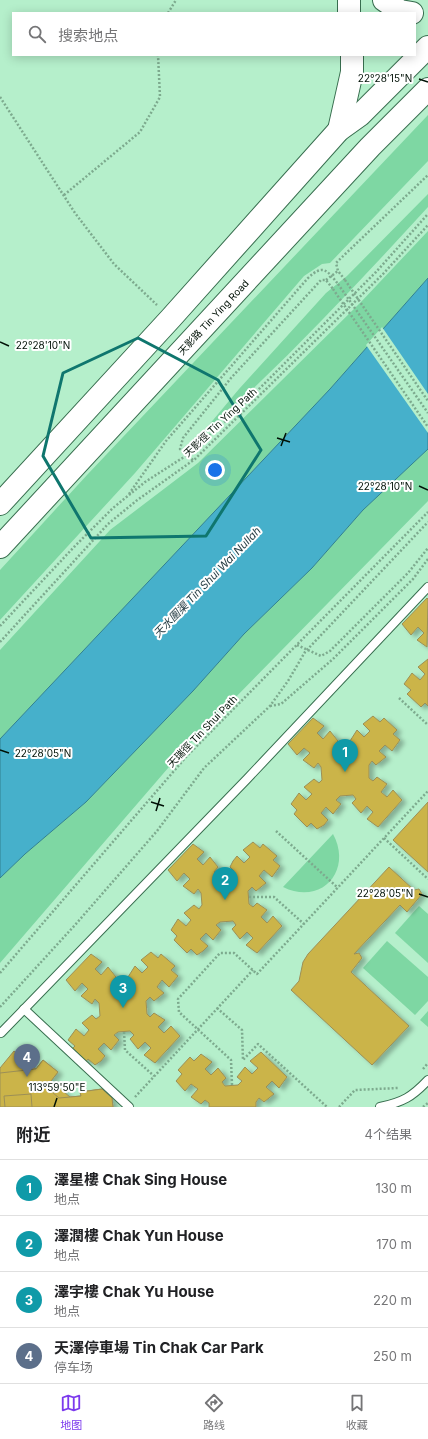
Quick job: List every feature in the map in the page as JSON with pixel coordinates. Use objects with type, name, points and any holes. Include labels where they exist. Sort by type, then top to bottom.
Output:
[{"type":"main road","points":[[349,0],[349,12]]},
{"type":"main road","points":[[384,0],[400,11],[406,12]]},
{"type":"main road","points":[[416,13],[428,12]]},
{"type":"main road","points":[[0,504],[171,318],[339,130],[360,115],[428,47]]},
{"type":"main road","points":[[339,130],[352,72],[352,56]]},
{"type":"main road","name":"天影路 Tin Ying Road","points":[[0,548],[370,146],[428,89]]},
{"type":"lane","points":[[0,1033],[247,779],[428,587]]},
{"type":"lane","points":[[24,1009],[128,1106]]},
{"type":"lane","points":[[380,1107],[398,1103],[410,1098],[428,1080]]},
{"type":"path","points":[[169,12],[176,0]]},
{"type":"path","points":[[64,195],[140,132],[160,97],[158,56]]},
{"type":"path","points":[[0,97],[64,195],[114,264],[160,308]]},
{"type":"path","points":[[428,175],[336,263],[338,271],[428,401]]},
{"type":"path","points":[[0,626],[113,508],[127,496],[186,454],[241,407],[376,272],[428,214]]},
{"type":"path","name":"天影徑 Tin Ying Path","points":[[0,642],[108,524],[136,501],[193,460],[383,274],[428,225]]},
{"type":"path","points":[[127,496],[166,441],[308,278],[320,270],[325,270],[332,276],[428,413]]},
{"type":"path","points":[[193,460],[180,449],[183,438],[231,378],[321,280],[326,280],[338,271]]},
{"type":"path","points":[[326,280],[428,427]]},
{"type":"path","name":"天瑞徑 Tin Shui Path","points":[[0,973],[186,757],[428,512]]},
{"type":"path","points":[[0,1007],[158,831],[204,768],[270,706],[307,650],[428,522]]},
{"type":"path","points":[[297,645],[321,656],[330,651],[408,573],[428,548]]},
{"type":"path","points":[[270,706],[280,704],[332,659],[413,579],[428,559]]},
{"type":"path","points":[[399,698],[428,725]]},
{"type":"path","points":[[232,1085],[231,1060],[179,1012],[178,999],[220,953],[234,953],[257,974],[428,791]]},
{"type":"path","points":[[276,831],[338,888]]},
{"type":"path","points":[[384,838],[428,879]]},
{"type":"path","points":[[249,897],[274,896],[304,924]]},
{"type":"path","points":[[128,1106],[253,970]]},
{"type":"path","points":[[217,1008],[242,1030],[243,1060],[258,1044],[327,1107]]},
{"type":"path","points":[[124,1032],[125,1050],[154,1076]]},
{"type":"path","points":[[419,1073],[428,1063]]},
{"type":"path","points":[[339,1107],[355,1090],[399,1088]]},
{"type":"path","points":[[423,1107],[428,1103]]},
{"type":"highlighted area","points":[[138,338],[218,380],[261,450],[206,536],[91,538],[43,456],[63,373]]},
{"type":"green space","points":[[428,115],[428,161],[330,263],[322,264],[304,276],[135,473],[0,620],[0,570],[87,475]]},
{"type":"green space","points":[[428,194],[428,207],[371,268],[255,387],[193,444],[239,389],[326,293],[347,276]]},
{"type":"green space","points":[[428,231],[428,278],[330,389],[0,739],[0,650],[110,530],[198,463],[361,302]]},
{"type":"green space","points":[[428,449],[428,501],[181,753],[0,963],[0,878],[25,854],[86,802],[193,691],[244,634],[312,568],[363,510]]},
{"type":"green space","points":[[333,834],[338,848],[339,861],[336,872],[330,882],[321,888],[310,892],[297,892],[283,887]]},
{"type":"green space","points":[[419,906],[428,914],[428,963],[395,933]]},
{"type":"green space","points":[[387,941],[428,977],[428,1001],[415,1015],[363,968]]},
{"type":"green space","points":[[428,1011],[428,1027],[420,1020]]},
{"type":"water","name":"天水圍渠 Tin Shui Wai Nullah","points":[[428,278],[428,449],[363,510],[312,568],[244,634],[193,691],[86,802],[25,854],[0,878],[0,739],[330,389]]},
{"type":"pier","points":[[382,327],[428,394],[428,433],[366,345]]},
{"type":"building","points":[[427,598],[427,647],[417,640],[424,633],[418,627],[411,635],[402,624]]},
{"type":"building","points":[[428,659],[428,706],[425,703],[421,707],[407,694],[411,690],[404,684],[412,673],[420,680],[425,674],[418,667]]},
{"type":"building","points":[[373,716],[380,722],[384,718],[397,730],[393,734],[400,740],[392,751],[385,745],[379,751],[386,757],[376,765],[372,761],[369,765],[369,778],[373,781],[377,777],[387,784],[381,792],[387,797],[393,790],[402,800],[378,827],[367,819],[373,812],[367,806],[361,813],[352,803],[356,799],[353,795],[340,796],[336,800],[341,804],[333,814],[326,807],[321,813],[328,820],[324,825],[317,829],[311,823],[307,827],[294,814],[297,810],[291,804],[299,793],[306,800],[312,794],[304,787],[314,779],[319,783],[322,780],[321,767],[318,763],[314,768],[303,760],[310,753],[304,748],[297,755],[288,744],[313,718],[324,726],[317,733],[323,739],[330,731],[338,741],[334,746],[338,749],[351,748],[354,745],[350,741],[357,730],[364,737],[370,731],[363,724]]},
{"type":"building","points":[[428,802],[428,872],[393,840]]},
{"type":"building","points":[[253,842],[260,848],[263,844],[277,856],[273,860],[280,866],[272,877],[264,870],[259,876],[266,883],[256,891],[252,887],[248,891],[249,904],[253,907],[257,903],[267,910],[261,917],[267,923],[273,916],[282,926],[257,953],[246,945],[253,938],[247,932],[240,939],[232,929],[236,925],[233,921],[220,922],[216,925],[221,930],[213,940],[206,933],[200,939],[208,946],[203,951],[197,955],[191,949],[187,953],[174,940],[177,936],[171,930],[178,919],[186,926],[191,920],[184,913],[194,905],[199,909],[202,905],[201,893],[198,889],[194,894],[183,886],[190,879],[184,873],[177,881],[168,870],[193,844],[204,852],[197,859],[203,865],[210,857],[218,867],[214,872],[218,875],[231,874],[234,871],[230,867],[237,856],[244,863],[250,857],[243,850]]},
{"type":"building","points":[[389,867],[414,890],[419,889],[422,894],[407,912],[400,905],[354,954],[359,953],[362,958],[351,972],[409,1026],[372,1065],[291,990],[299,981],[303,962],[308,954]]},
{"type":"building","points":[[151,952],[158,958],[161,954],[175,966],[171,970],[178,976],[169,987],[162,980],[157,987],[164,993],[154,1001],[150,997],[146,1001],[147,1014],[150,1017],[154,1013],[165,1020],[158,1027],[164,1033],[171,1026],[180,1036],[155,1063],[144,1055],[151,1048],[145,1042],[138,1049],[130,1039],[134,1035],[130,1031],[118,1032],[114,1035],[119,1040],[111,1050],[104,1043],[98,1049],[105,1056],[101,1061],[95,1065],[88,1059],[85,1063],[71,1050],[75,1046],[68,1040],[76,1029],[84,1036],[89,1030],[82,1023],[92,1015],[96,1019],[100,1016],[99,1003],[95,999],[92,1004],[81,996],[88,989],[82,983],[75,991],[66,980],[91,954],[102,962],[95,969],[101,975],[108,967],[116,977],[112,982],[116,985],[128,985],[132,981],[128,977],[135,966],[142,973],[148,967],[141,960]]},
{"type":"building","points":[[14,1051],[36,1069],[43,1060],[58,1072],[51,1081],[70,1097],[81,1096],[80,1092],[102,1089],[112,1098],[113,1107],[0,1107],[0,1068]]},
{"type":"building","points":[[261,1052],[287,1077],[279,1088],[272,1081],[266,1087],[274,1094],[264,1102],[259,1098],[256,1102],[256,1107],[209,1107],[209,1103],[205,1100],[201,1104],[191,1097],[198,1089],[191,1084],[185,1091],[176,1081],[182,1074],[178,1070],[190,1057],[194,1061],[201,1054],[212,1062],[205,1069],[211,1075],[218,1068],[226,1078],[222,1082],[225,1086],[238,1085],[242,1081],[237,1077],[245,1067],[252,1074],[258,1068],[250,1061]]},
{"type":"building","points":[[43,1060],[58,1072],[51,1081],[52,1092],[59,1098],[81,1096],[80,1092],[102,1089],[112,1098],[113,1107],[32,1107],[31,1094],[4,1096],[5,1107],[0,1107],[0,1073],[36,1069]]},
{"type":"place","name":"澤星樓 Chak Sing House","points":[[345,772]]},
{"type":"place","name":"澤潤樓 Chak Yun House","points":[[225,900]]},
{"type":"place","name":"澤宇樓 Chak Yu House","points":[[123,1008]]},
{"type":"place","name":"天澤停車場 Tin Chak Car Park","points":[[27,1077]]}]
